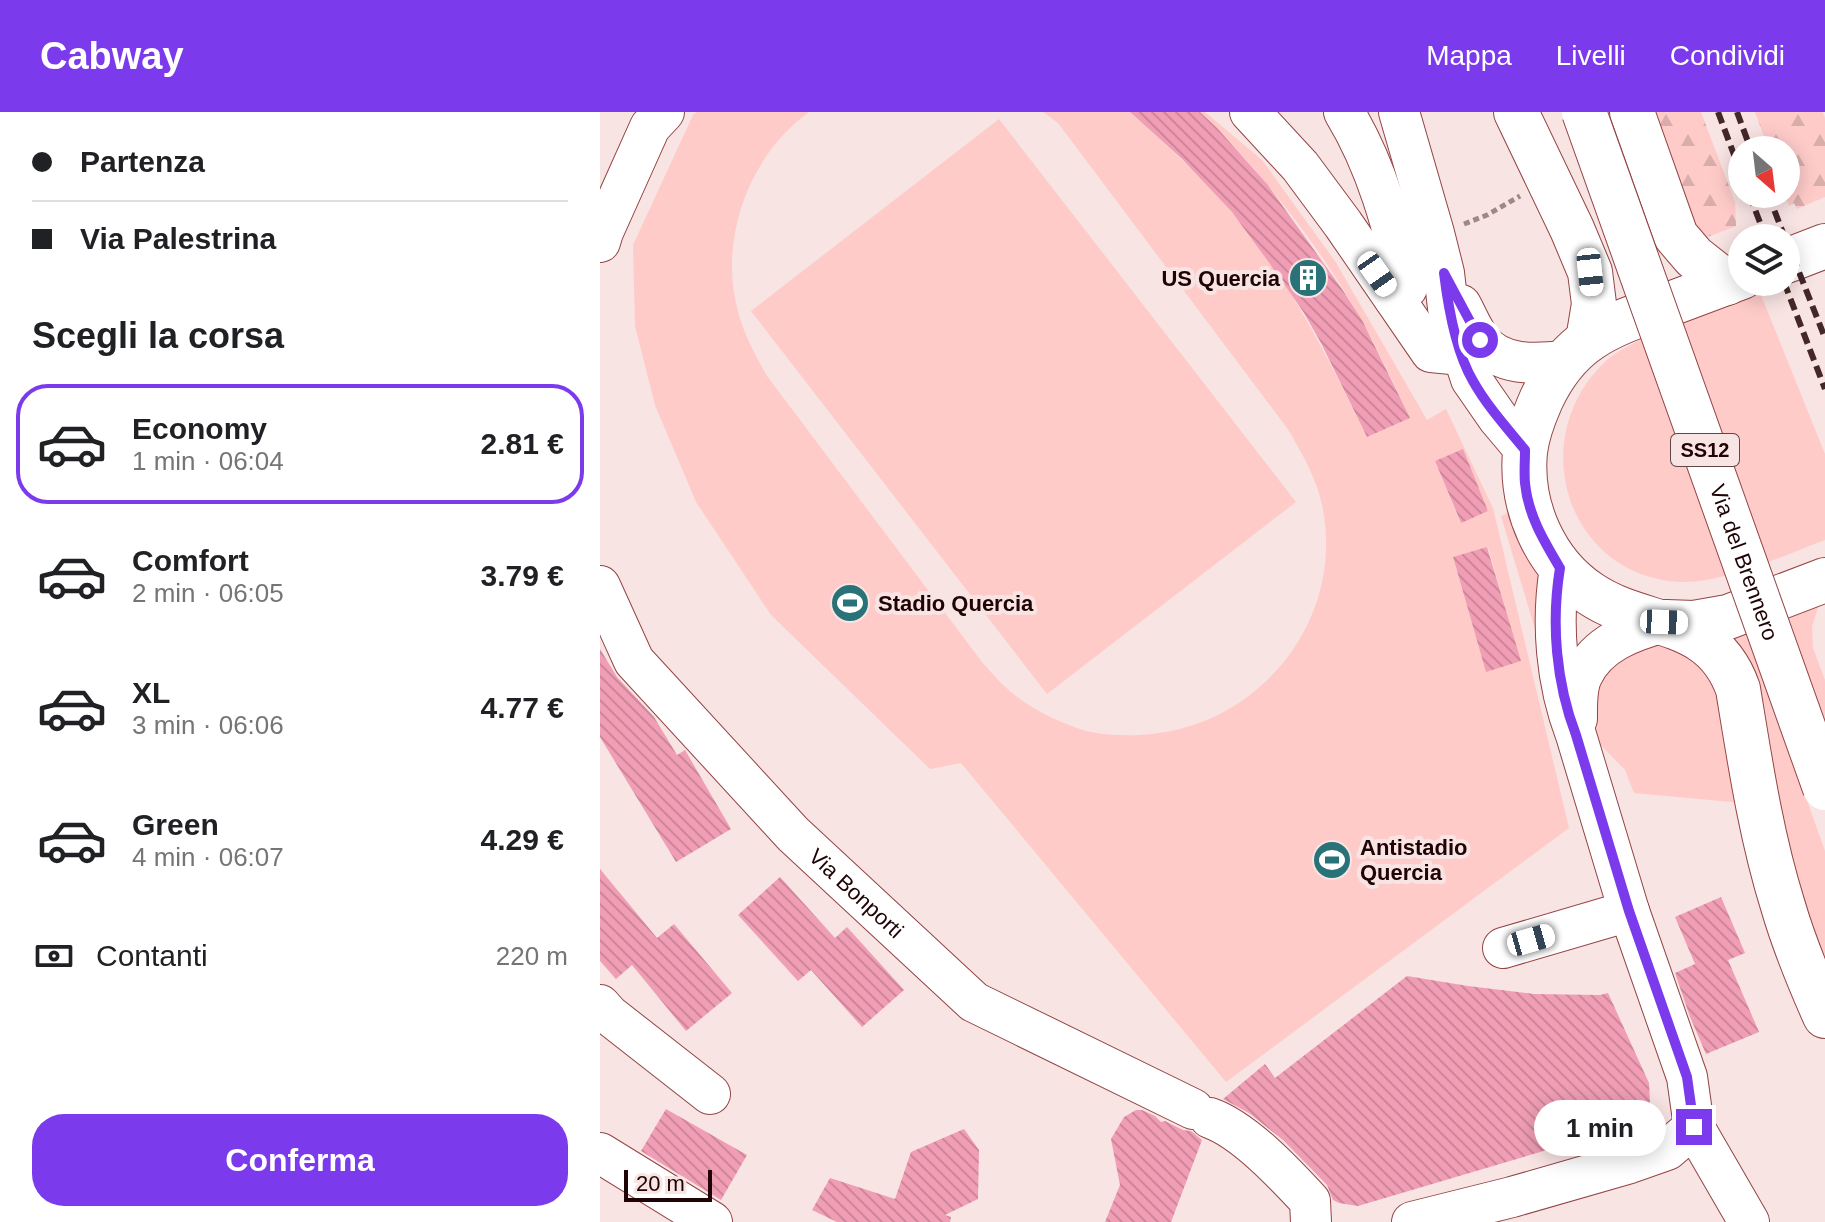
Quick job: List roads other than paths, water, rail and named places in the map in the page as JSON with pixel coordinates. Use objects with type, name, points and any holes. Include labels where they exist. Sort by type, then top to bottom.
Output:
[{"type":"main road","points":[[1516,112],[1590,272],[1594,304],[1577,351]]},
{"type":"main road","name":"Via del Brennero","points":[[1584,112],[1825,788]]},
{"type":"main road","points":[[1632,112],[1676,236],[1694,257],[1728,277]]},
{"type":"main road","points":[[1800,256],[1825,246]]},
{"type":"main road","points":[[1728,282],[1618,323],[1577,351],[1547,388],[1533,418],[1525,450],[1525,483],[1531,512],[1542,540],[1560,568],[1591,594],[1623,611],[1664,622],[1701,639],[1720,655],[1732,673],[1738,689],[1765,838],[1783,908],[1825,1016]]},
{"type":"main road","points":[[1664,622],[1694,623],[1728,617],[1825,580]]},
{"type":"street","points":[[600,242],[650,127],[664,112]]},
{"type":"street","points":[[1250,112],[1300,166],[1431,352],[1462,355]]},
{"type":"street","points":[[1344,112],[1374,174],[1392,224],[1407,288],[1394,298]]},
{"type":"street","points":[[1399,112],[1434,233],[1476,333],[1490,350],[1512,361],[1531,364],[1577,351]]},
{"type":"street","points":[[1452,272],[1448,308],[1471,379],[1525,450]]},
{"type":"street","points":[[1560,568],[1556,593],[1559,675],[1566,708],[1629,911],[1687,1077],[1694,1127],[1749,1222]]},
{"type":"street","name":"Via Bonporti","points":[[600,586],[634,661],[793,834],[974,1002],[1223,1123],[1278,1167],[1310,1201],[1311,1222]]},
{"type":"street","points":[[1576,735],[1577,693],[1582,674],[1602,649],[1632,631],[1664,622]]},
{"type":"street","points":[[1503,948],[1629,911]]},
{"type":"street","points":[[600,1005],[710,1094]]},
{"type":"street","points":[[1412,1222],[1630,1163],[1667,1150],[1694,1127]]},
{"type":"street","points":[[600,1153],[712,1222]]},
{"type":"railway","points":[[1718,112],[1728,139]]},
{"type":"railway","points":[[1737,112],[1746,136]]},
{"type":"railway","points":[[1754,208],[1761,224]]},
{"type":"railway","points":[[1773,208],[1780,224]]},
{"type":"railway","points":[[1800,275],[1825,338]]},
{"type":"railway","points":[[1789,296],[1825,389]]},
{"type":"place","name":"US Quercia","points":[[1308,278]]},
{"type":"place","name":"Stadio Quercia","points":[[850,603]]},
{"type":"place","name":"Antistadio Quercia","points":[[1332,860]]}]
